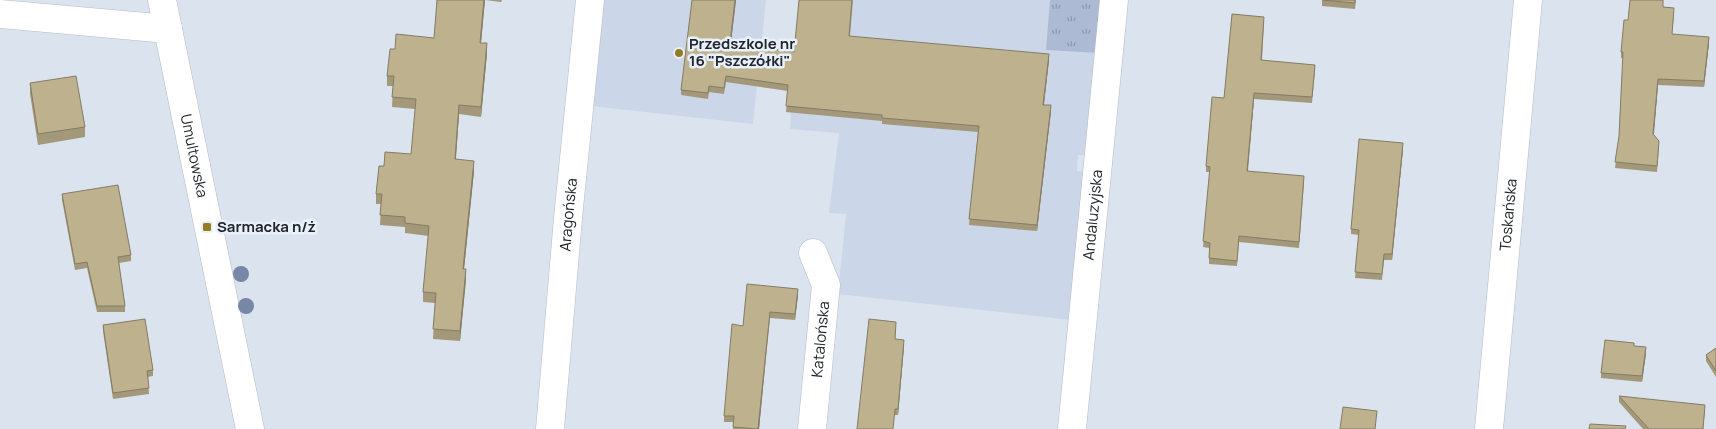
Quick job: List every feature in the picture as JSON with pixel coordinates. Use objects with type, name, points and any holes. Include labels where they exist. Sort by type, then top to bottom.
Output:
[{"type":"street","name":"Umultowska","points":[[162,0],[250,429]]},
{"type":"street","name":"Aragońska","points":[[550,429],[568,218],[590,0]]},
{"type":"street","name":"Andaluzyjska","points":[[1072,429],[1114,0]]},
{"type":"street","name":"Toskańska","points":[[1489,429],[1528,0]]},
{"type":"street","points":[[0,14],[168,29]]},
{"type":"street","name":"Katalońska","points":[[812,429],[826,285],[813,253]]},
{"type":"shaded area","name":"Przedszkole nr 16 \"Pszczółki\"","points":[[602,0],[766,0],[753,124],[591,106]]},
{"type":"shaded area","points":[[800,0],[1105,0],[1089,155],[1078,155],[1077,171],[1087,173],[1071,320],[838,294],[846,214],[829,213],[839,133],[790,129],[791,113],[786,112]]},
{"type":"green space","points":[[1050,0],[1105,0],[1099,53],[1046,50]]},
{"type":"building","points":[[437,0],[484,0],[480,43],[487,43],[481,107],[459,105],[455,159],[474,161],[463,269],[466,269],[460,331],[433,329],[436,293],[423,292],[429,226],[405,223],[405,217],[380,215],[382,194],[376,194],[379,166],[384,166],[385,152],[411,154],[416,99],[392,97],[394,76],[387,76],[390,49],[395,49],[396,34],[434,38]]},
{"type":"building","points":[[692,0],[735,0],[730,43],[794,52],[799,0],[852,0],[849,36],[1049,54],[1043,105],[1051,105],[1037,225],[969,219],[979,126],[882,118],[882,115],[786,106],[788,85],[726,76],[724,88],[709,86],[708,93],[681,90]]},
{"type":"building","points":[[1323,0],[1355,0],[1355,3]]},
{"type":"building","points":[[1630,0],[1663,0],[1663,7],[1674,8],[1672,34],[1709,37],[1704,81],[1658,79],[1653,134],[1659,141],[1657,166],[1615,162],[1619,136],[1623,52],[1621,52],[1624,20],[1628,20]]},
{"type":"building","points":[[1232,14],[1264,17],[1261,60],[1315,65],[1312,97],[1254,93],[1247,171],[1304,176],[1299,242],[1239,236],[1237,261],[1209,258],[1210,243],[1203,241],[1210,167],[1206,166],[1212,97],[1224,98]]},
{"type":"building","points":[[76,76],[85,127],[38,134],[30,83]]},
{"type":"building","points":[[1359,139],[1403,143],[1392,254],[1384,254],[1382,274],[1355,272],[1359,230],[1351,229]]},
{"type":"building","points":[[118,185],[131,255],[118,257],[125,306],[97,306],[87,262],[75,264],[62,194]]},
{"type":"building","points":[[747,284],[798,289],[795,314],[770,312],[758,429],[733,427],[734,416],[724,416],[732,324],[743,326]]},
{"type":"building","points":[[145,319],[153,370],[147,371],[149,388],[113,393],[103,325]]},
{"type":"building","points":[[869,319],[896,322],[895,339],[904,340],[898,409],[895,409],[893,429],[857,429]]},
{"type":"building","points":[[1605,340],[1634,343],[1634,346],[1646,347],[1642,376],[1601,373]]},
{"type":"building","points":[[1716,348],[1716,371],[1706,355]]},
{"type":"building","points":[[1619,396],[1705,405],[1703,429],[1649,429]]},
{"type":"building","points":[[1343,407],[1377,411],[1375,429],[1340,429]]},
{"type":"building","points":[[1590,424],[1626,426],[1625,429],[1589,429]]},
{"type":"place","name":"Przedszkole nr 16 \"Pszczółki\"","points":[[679,53]]},
{"type":"place","name":"Sarmacka n/ż","points":[[207,227]]}]
